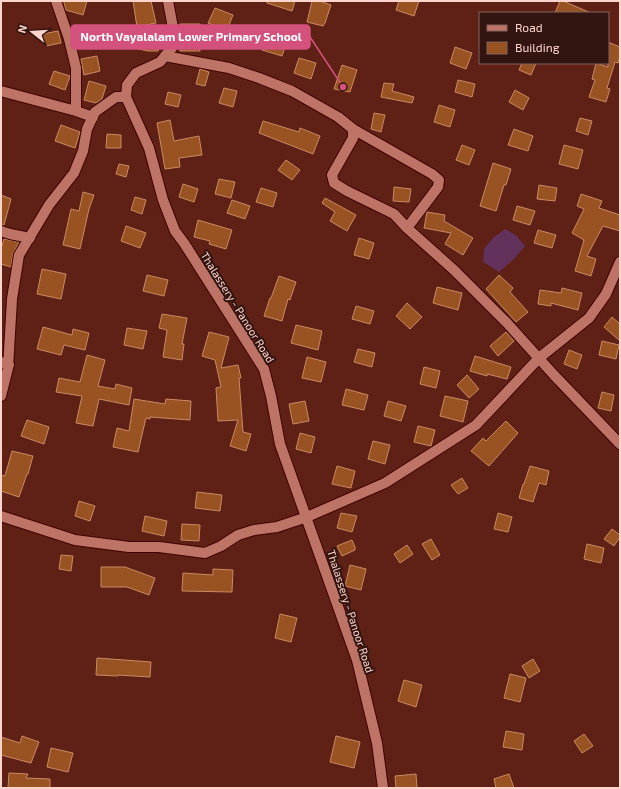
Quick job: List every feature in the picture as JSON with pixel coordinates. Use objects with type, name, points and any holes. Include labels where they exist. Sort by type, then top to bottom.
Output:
[{"type":"street","points":[[56,1],[69,39],[76,68],[76,111]]},
{"type":"street","points":[[1,396],[12,298],[19,255],[50,205],[74,173],[82,151],[87,129],[95,112],[116,97],[126,97],[127,86],[136,73],[160,62],[172,48],[173,28],[168,1]]},
{"type":"street","points":[[165,56],[229,68],[292,91],[338,117],[352,129],[432,174],[439,180],[438,187],[407,228]]},
{"type":"street","points":[[1,91],[93,117]]},
{"type":"street","name":"Thalassery - Panoor Road","points":[[126,97],[149,148],[163,200],[175,231],[264,369],[271,396],[280,444],[357,660],[377,743],[383,788]]},
{"type":"street","points":[[352,129],[353,138],[332,175],[334,183],[394,214],[407,228],[454,270],[507,323],[620,444]]},
{"type":"street","points":[[1,231],[30,238]]},
{"type":"street","points":[[1,516],[75,540],[129,547],[159,547],[204,553],[221,546],[238,535],[254,530],[277,527],[307,518],[385,483],[476,425],[539,358],[589,318],[606,294],[620,262]]},
{"type":"shaded area","points":[[505,229],[516,235],[525,246],[513,260],[499,272],[483,262],[484,249],[493,238]]},
{"type":"building","points":[[64,1],[87,1],[83,15],[66,10]]},
{"type":"building","points":[[133,1],[151,1],[156,23],[137,27]]},
{"type":"building","points":[[267,1],[295,1],[292,11],[267,3]]},
{"type":"building","points":[[312,1],[320,1],[331,5],[323,26],[307,22]]},
{"type":"building","points":[[399,1],[419,1],[414,16],[396,10]]},
{"type":"building","points":[[560,1],[563,1],[589,12],[555,12]]},
{"type":"building","points":[[215,8],[233,15],[227,30],[208,23]]},
{"type":"building","points":[[180,24],[200,24],[200,51],[180,51]]},
{"type":"building","points":[[58,31],[61,43],[46,46],[43,34]]},
{"type":"building","points":[[290,31],[282,56],[262,50],[267,34],[283,39]]},
{"type":"building","points":[[138,32],[162,38],[158,51],[148,51],[134,48]]},
{"type":"building","points":[[609,42],[620,47],[620,56],[618,63],[615,62],[607,88],[610,89],[606,102],[589,97],[595,80],[592,79],[596,64],[608,67]]},
{"type":"building","points":[[455,47],[472,53],[466,69],[450,63]]},
{"type":"building","points":[[97,56],[100,71],[84,75],[81,59]]},
{"type":"building","points":[[299,58],[316,63],[311,79],[294,73]]},
{"type":"building","points":[[522,64],[536,64],[531,75],[519,70]]},
{"type":"building","points":[[342,65],[357,70],[350,92],[334,89]]},
{"type":"building","points":[[200,69],[209,72],[205,86],[196,84]]},
{"type":"building","points":[[54,71],[70,76],[65,90],[49,84]]},
{"type":"building","points":[[458,80],[475,84],[472,97],[455,92]]},
{"type":"building","points":[[89,81],[106,86],[102,99],[96,103],[84,100]]},
{"type":"building","points":[[384,83],[394,84],[392,91],[414,97],[412,103],[381,97]]},
{"type":"building","points":[[224,88],[237,91],[233,107],[219,103]]},
{"type":"building","points":[[515,90],[529,98],[523,110],[509,102]]},
{"type":"building","points":[[168,92],[181,95],[178,107],[165,104]]},
{"type":"building","points":[[439,105],[455,110],[450,127],[434,122]]},
{"type":"building","points":[[374,113],[385,115],[381,132],[371,129]]},
{"type":"building","points":[[580,118],[592,121],[588,135],[576,131]]},
{"type":"building","points":[[170,120],[174,141],[199,136],[202,155],[179,158],[180,167],[165,169],[157,123]]},
{"type":"building","points":[[263,121],[299,132],[300,128],[320,136],[313,154],[259,133]]},
{"type":"building","points":[[61,125],[80,132],[75,148],[55,141]]},
{"type":"building","points":[[514,129],[533,136],[528,151],[508,145]]},
{"type":"building","points":[[107,134],[121,135],[121,148],[106,148]]},
{"type":"building","points":[[462,145],[475,150],[469,165],[456,160]]},
{"type":"building","points":[[564,145],[583,150],[578,169],[559,164]]},
{"type":"building","points":[[286,160],[300,170],[292,180],[278,170]]},
{"type":"building","points":[[493,163],[511,169],[506,185],[504,185],[496,211],[480,206]]},
{"type":"building","points":[[119,164],[129,166],[126,177],[116,174]]},
{"type":"building","points":[[219,179],[235,182],[231,198],[215,194]]},
{"type":"building","points":[[183,184],[198,189],[194,202],[179,197]]},
{"type":"building","points":[[539,185],[557,188],[555,201],[537,199]]},
{"type":"building","points":[[394,187],[411,189],[409,202],[393,201]]},
{"type":"building","points":[[261,188],[277,193],[273,207],[256,202]]},
{"type":"building","points":[[83,192],[94,195],[89,209],[80,249],[63,245],[71,209],[79,211]]},
{"type":"building","points":[[581,194],[602,201],[599,208],[620,215],[620,231],[603,226],[587,256],[596,259],[591,276],[575,271],[584,240],[572,233],[584,209],[577,206]]},
{"type":"building","points":[[1,195],[11,199],[4,225],[1,225]]},
{"type":"building","points":[[135,197],[146,200],[142,214],[131,210]]},
{"type":"building","points":[[325,198],[356,215],[347,231],[330,221],[335,212],[322,203]]},
{"type":"building","points":[[232,200],[250,206],[245,219],[227,213]]},
{"type":"building","points":[[517,206],[535,211],[530,225],[513,220]]},
{"type":"building","points":[[427,212],[445,215],[444,221],[473,238],[463,255],[445,244],[451,233],[424,228]]},
{"type":"building","points":[[198,220],[232,230],[226,249],[209,244],[210,241],[194,237]]},
{"type":"building","points":[[126,226],[146,233],[140,248],[121,241]]},
{"type":"building","points":[[538,230],[556,235],[552,248],[534,243]]},
{"type":"building","points":[[359,238],[374,243],[369,259],[354,255]]},
{"type":"building","points":[[4,239],[19,242],[13,254],[11,267],[1,264],[1,249]]},
{"type":"building","points":[[42,269],[66,274],[61,299],[37,294]]},
{"type":"building","points":[[147,275],[168,280],[164,296],[143,291]]},
{"type":"building","points":[[499,275],[513,288],[510,292],[528,312],[516,322],[486,289]]},
{"type":"building","points":[[279,276],[296,282],[290,300],[288,299],[282,321],[264,316]]},
{"type":"building","points":[[437,287],[462,293],[458,310],[433,303]]},
{"type":"building","points":[[562,288],[582,293],[578,310],[551,303],[551,306],[538,304],[540,290],[561,293]]},
{"type":"building","points":[[407,303],[422,317],[410,329],[396,316]]},
{"type":"building","points":[[356,306],[374,311],[370,324],[352,319]]},
{"type":"building","points":[[162,314],[187,318],[182,344],[184,344],[182,360],[163,357],[167,330],[159,328]]},
{"type":"building","points":[[612,317],[620,324],[620,341],[604,327]]},
{"type":"building","points":[[296,325],[322,331],[318,350],[291,343]]},
{"type":"building","points":[[43,327],[72,335],[73,329],[89,333],[85,350],[64,345],[61,355],[37,349]]},
{"type":"building","points":[[127,328],[147,331],[143,349],[124,345]]},
{"type":"building","points":[[209,332],[229,337],[221,368],[238,365],[241,378],[239,378],[243,432],[251,434],[246,451],[230,446],[238,420],[218,421],[216,388],[221,387],[215,360],[202,356]]},
{"type":"building","points":[[506,332],[514,341],[498,356],[490,346]]},
{"type":"building","points":[[602,341],[619,345],[616,359],[599,355]]},
{"type":"building","points":[[358,349],[375,353],[372,367],[354,362]]},
{"type":"building","points":[[569,350],[582,355],[577,369],[564,364]]},
{"type":"building","points":[[87,355],[105,360],[98,386],[115,389],[116,384],[132,388],[129,405],[99,399],[93,426],[76,423],[82,396],[56,392],[59,378],[80,382]]},
{"type":"building","points":[[475,356],[511,367],[507,379],[487,374],[487,376],[470,371]]},
{"type":"building","points":[[307,357],[326,362],[321,382],[302,378]]},
{"type":"building","points":[[424,367],[440,371],[436,388],[420,384]]},
{"type":"building","points":[[467,375],[479,389],[469,398],[457,385]]},
{"type":"building","points":[[346,389],[368,395],[364,410],[342,405]]},
{"type":"building","points":[[602,392],[614,395],[611,411],[598,408]]},
{"type":"building","points":[[445,396],[468,401],[463,422],[440,416]]},
{"type":"building","points":[[134,399],[165,404],[166,399],[191,401],[190,420],[146,418],[138,452],[113,447],[117,428],[129,431]]},
{"type":"building","points":[[305,401],[309,421],[293,424],[289,404]]},
{"type":"building","points":[[388,401],[406,406],[401,421],[384,416]]},
{"type":"building","points":[[27,420],[49,427],[44,444],[21,436]]},
{"type":"building","points":[[506,421],[518,433],[489,466],[471,451],[483,438],[486,441]]},
{"type":"building","points":[[418,426],[435,430],[431,446],[414,442]]},
{"type":"building","points":[[300,433],[315,437],[311,453],[296,449]]},
{"type":"building","points":[[373,441],[390,445],[385,464],[368,459]]},
{"type":"building","points":[[12,451],[33,456],[19,497],[1,491],[1,475],[5,476]]},
{"type":"building","points":[[337,466],[355,471],[351,488],[332,484]]},
{"type":"building","points":[[530,466],[549,471],[546,485],[539,483],[533,502],[519,498]]},
{"type":"building","points":[[462,478],[468,488],[458,494],[451,485]]},
{"type":"building","points":[[197,492],[222,495],[220,511],[195,508]]},
{"type":"building","points":[[79,501],[95,506],[90,521],[75,516]]},
{"type":"building","points":[[341,513],[357,516],[352,532],[337,528]]},
{"type":"building","points":[[498,513],[512,517],[508,532],[494,529]]},
{"type":"building","points":[[145,516],[167,521],[164,536],[142,531]]},
{"type":"building","points":[[182,524],[200,525],[199,541],[181,540]]},
{"type":"building","points":[[612,529],[620,535],[614,546],[604,539]]},
{"type":"building","points":[[431,539],[440,555],[432,560],[422,544]]},
{"type":"building","points":[[352,540],[355,550],[342,556],[337,546]]},
{"type":"building","points":[[587,544],[604,548],[601,563],[584,559]]},
{"type":"building","points":[[407,545],[413,554],[400,563],[394,554]]},
{"type":"building","points":[[61,555],[73,556],[71,571],[59,569]]},
{"type":"building","points":[[350,565],[366,569],[361,590],[345,586]]},
{"type":"building","points":[[101,567],[125,567],[155,578],[149,595],[127,587],[101,587]]},
{"type":"building","points":[[213,569],[233,570],[232,592],[182,591],[183,573],[213,575]]},
{"type":"building","points":[[280,614],[297,618],[291,642],[275,638]]},
{"type":"building","points":[[97,658],[151,662],[150,677],[96,675]]},
{"type":"building","points":[[533,659],[540,671],[529,678],[522,666]]},
{"type":"building","points":[[510,674],[526,678],[520,702],[504,698]]},
{"type":"building","points":[[404,680],[422,685],[416,707],[398,701]]},
{"type":"building","points":[[506,731],[524,734],[522,750],[503,747]]},
{"type":"building","points":[[584,734],[593,746],[582,753],[574,741]]},
{"type":"building","points":[[22,736],[39,742],[31,763],[1,755],[1,737],[20,743]]},
{"type":"building","points":[[336,736],[360,742],[354,768],[330,762]]},
{"type":"building","points":[[51,748],[73,753],[68,772],[47,767]]},
{"type":"building","points":[[9,773],[28,774],[26,778],[50,779],[50,788],[8,788]]},
{"type":"building","points":[[416,774],[417,788],[396,788],[395,776]]},
{"type":"building","points":[[509,774],[514,788],[496,788],[494,779]]},
{"type":"place","name":"North Vayalalam Lower Primary School","points":[[343,87]]}]
